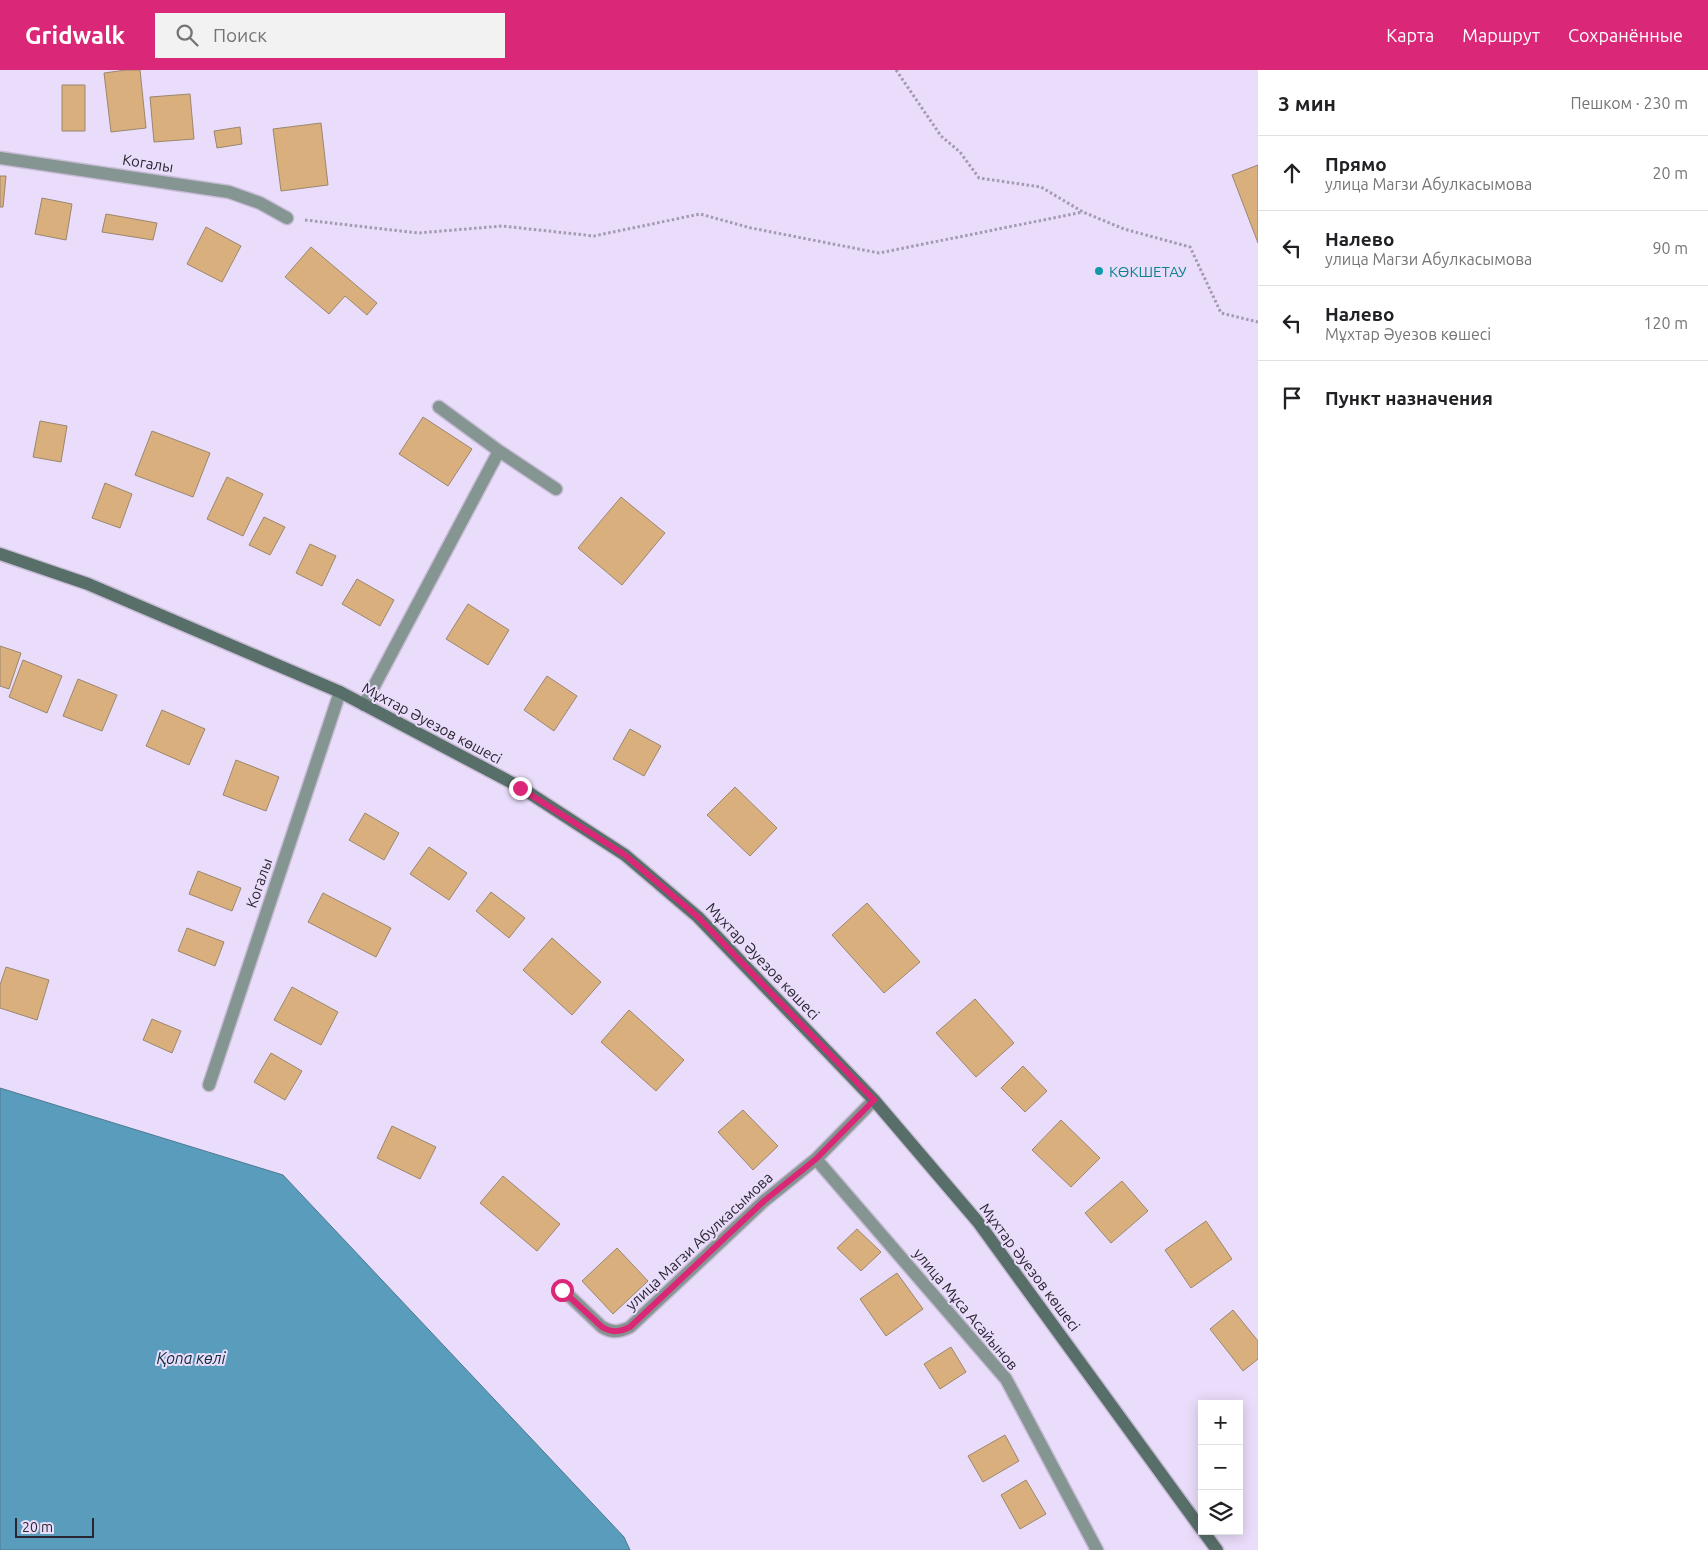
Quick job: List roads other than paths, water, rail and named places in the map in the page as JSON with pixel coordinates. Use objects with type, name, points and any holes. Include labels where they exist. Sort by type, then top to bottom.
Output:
[{"type":"main road","name":"Мұхтар Әуезов көшесі","points":[[0,554],[88,584],[340,692],[520,788],[625,855],[698,917],[874,1100],[978,1222],[1198,1524]]},
{"type":"main road","name":"Мұхтар Әуезов көшесі","points":[[1206,1535],[1217,1550]]},
{"type":"street","name":"Когалы","points":[[0,158],[229,192],[260,203],[287,218]]},
{"type":"street","points":[[439,407],[498,451],[556,489]]},
{"type":"street","points":[[364,705],[498,451]]},
{"type":"street","name":"Когалы","points":[[208,1085],[340,692]]},
{"type":"street","name":"улица Магзи Абулкасымова","points":[[562,1290],[602,1327],[616,1331],[630,1327],[764,1201],[816,1159],[874,1100]]},
{"type":"street","name":"улица Мұса Асайынов","points":[[816,1159],[1006,1379],[1096,1550]]},
{"type":"water","name":"Қопа көлі","points":[[0,1088],[283,1175],[624,1537],[630,1550],[0,1550]]},
{"type":"place","name":"КӨКШЕТАУ","points":[[1099,271]]}]
